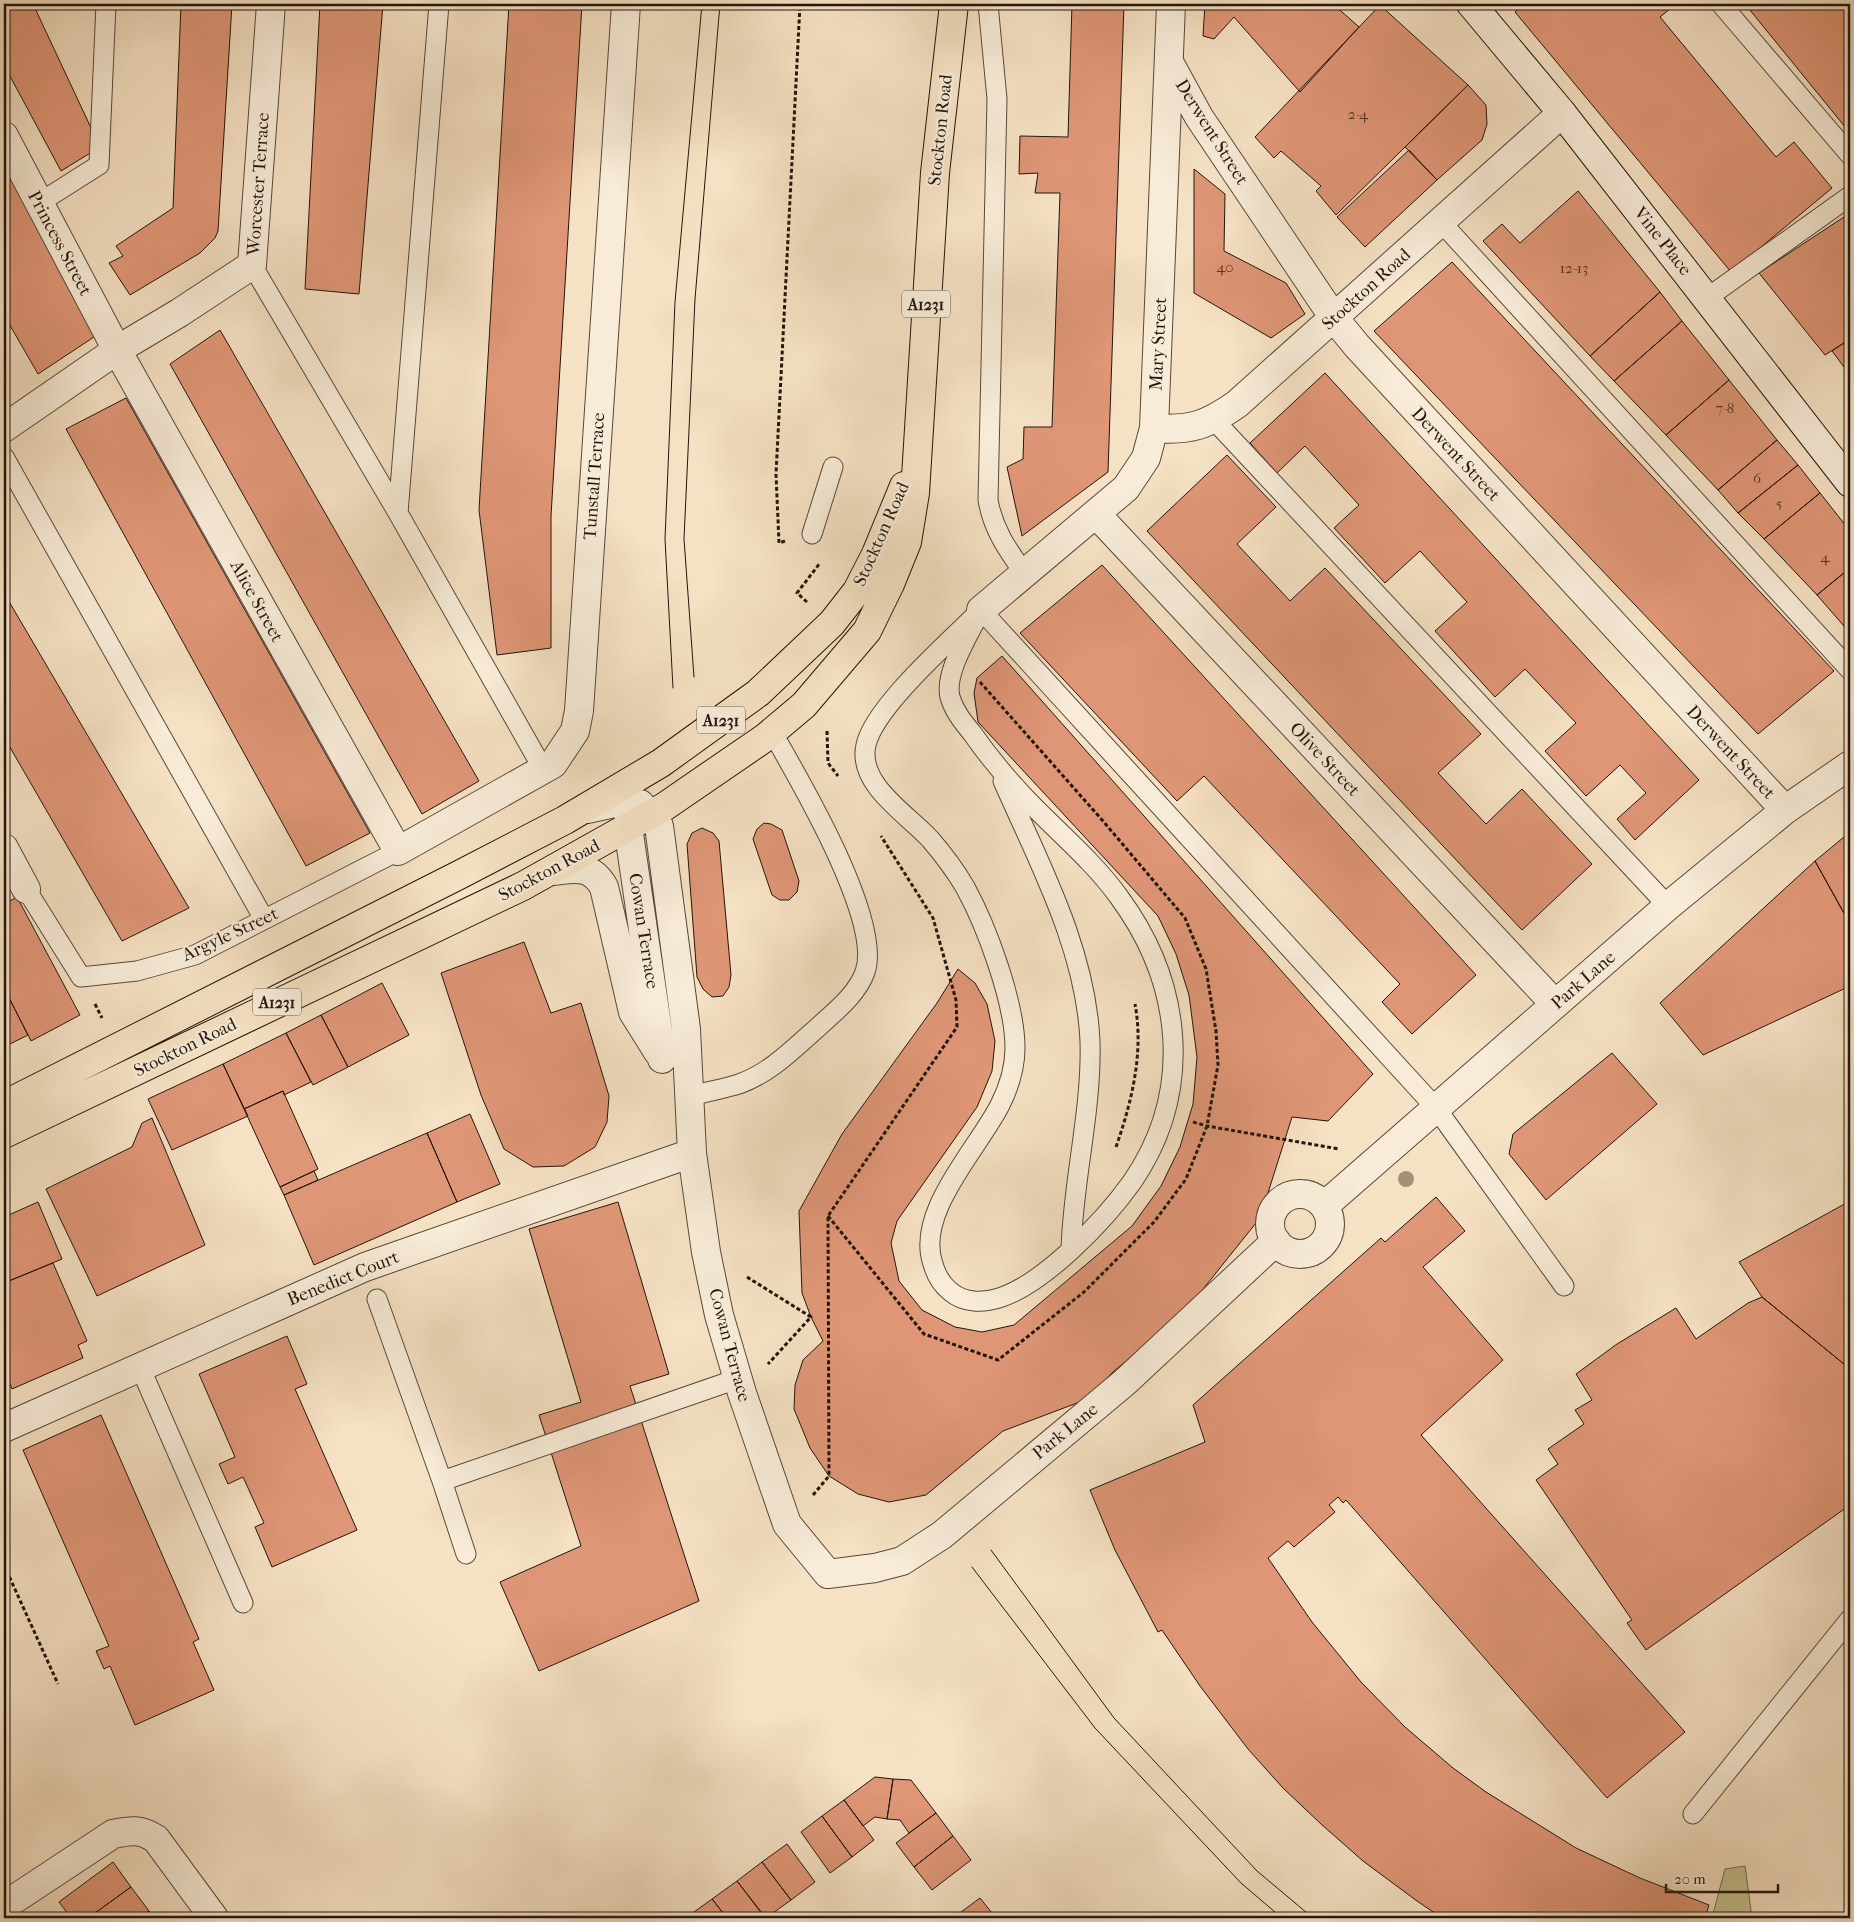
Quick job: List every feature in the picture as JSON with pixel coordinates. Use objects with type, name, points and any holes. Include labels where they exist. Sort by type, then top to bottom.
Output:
[{"type":"highway","name":"Stockton Road","points":[[4,1134],[294,994],[410,942],[551,871],[636,815],[690,789],[772,732],[804,705],[867,631],[907,542],[915,493],[935,173],[942,96],[952,34],[954,4]]},
{"type":"highway","name":"Stockton Road","points":[[952,34],[966,4]]},
{"type":"highway","name":"Stockton Road","points":[[4,1105],[414,898],[578,812],[661,763],[758,693],[832,623],[857,591],[876,554],[907,476],[918,436]]},
{"type":"street","name":"Worcester Terrace","points":[[4,428],[117,350],[179,313],[252,265],[271,4]]},
{"type":"street","name":"Tunstall Terrace","points":[[398,851],[553,764],[575,731],[579,711],[626,4]]},
{"type":"street","name":"Mary Street","points":[[981,610],[1126,488],[1138,473],[1146,458],[1154,428],[1172,4]]},
{"type":"street","name":"Vine Place","points":[[1471,4],[1562,113],[1850,483]]},
{"type":"street","name":"Derwent Street","points":[[1170,64],[1199,117],[1334,318],[1357,346],[1785,810]]},
{"type":"street","name":"Stockton Road","points":[[1154,428],[1179,430],[1196,427],[1214,420],[1237,404],[1562,113]]},
{"type":"street","name":"Princess Street","points":[[4,136],[117,350]]},
{"type":"street","name":"Alice Street","points":[[117,350],[398,851]]},
{"type":"street","name":"Olive Street","points":[[1096,514],[1555,1004]]},
{"type":"street","points":[[636,815],[635,792],[661,763]]},
{"type":"street","name":"Park Lane","points":[[1324,1206],[1668,906],[1785,810],[1850,766]]},
{"type":"street","name":"Cowan Terrace","points":[[663,848],[666,828],[673,813],[690,789]]},
{"type":"street","points":[[578,812],[619,802],[636,815]]},
{"type":"street","name":"Cowan Terrace","points":[[636,815],[662,1059]]},
{"type":"street","name":"Cowan Terrace","points":[[636,815],[659,826],[663,848],[686,1029],[692,1153],[706,1252],[719,1315],[739,1386],[788,1524],[828,1574]]},
{"type":"street","name":"Cowan Terrace","points":[[551,871],[583,868],[597,875],[604,886],[633,1012],[688,1097]]},
{"type":"street","name":"Benedict Court","points":[[4,1428],[365,1267],[692,1153]]},
{"type":"street","points":[[1290,1195],[1309,1195],[1324,1206],[1329,1214],[1330,1224],[1325,1241],[1318,1248],[1300,1254],[1282,1248],[1276,1242],[1271,1233],[1271,1214],[1282,1199],[1290,1195]]},
{"type":"street","name":"Park Lane","points":[[828,1574],[875,1568],[902,1562],[942,1535],[1125,1382],[1276,1242]]},
{"type":"street","points":[[4,1906],[113,1834],[134,1829],[146,1832],[156,1839],[214,1918]]},
{"type":"lane","points":[[39,203],[99,165],[106,4]]},
{"type":"lane","points":[[398,513],[439,4]]},
{"type":"lane","points":[[988,4],[998,99],[988,500],[991,520],[1000,538],[1024,573]]},
{"type":"lane","points":[[1721,4],[1850,155]]},
{"type":"lane","points":[[1707,298],[1850,196]]},
{"type":"lane","points":[[1440,222],[1850,670]]},
{"type":"lane","points":[[252,265],[398,513],[543,769]]},
{"type":"lane","points":[[1214,420],[1668,906]]},
{"type":"lane","points":[[4,457],[264,919]]},
{"type":"lane","points":[[812,534],[833,467]]},
{"type":"lane","points":[[981,610],[951,674],[949,688],[951,700],[957,713],[998,770],[1116,893],[1136,921],[1150,949],[1170,1008],[1174,1043],[1173,1081],[1166,1113],[1155,1141],[1124,1193],[1071,1249],[1022,1288],[998,1299],[979,1302],[960,1298],[947,1290],[937,1276],[930,1258],[929,1237],[933,1218],[945,1193],[988,1125],[1009,1086],[1014,1068],[1014,1032],[1009,1006],[994,956],[964,886],[948,861],[928,837],[878,788],[865,761],[865,748],[880,716],[915,675],[981,610]]},
{"type":"lane","points":[[981,610],[1436,1108],[1564,1286]]},
{"type":"lane","points":[[688,1097],[738,1084],[776,1065],[836,1010],[851,994],[865,972],[868,953],[858,905],[821,823],[772,732]]},
{"type":"lane","points":[[998,770],[1056,901],[1078,966],[1086,1006],[1090,1042],[1088,1087],[1072,1211],[1071,1249]]},
{"type":"lane","name":"Argyle Street","points":[[81,977],[138,971],[195,955],[398,851]]},
{"type":"lane","points":[[12,870],[81,977]]},
{"type":"lane","points":[[377,1299],[466,1554]]},
{"type":"lane","points":[[140,1367],[243,1603]]},
{"type":"lane","points":[[442,1481],[739,1386]]},
{"type":"lane","points":[[1693,1814],[1850,1619]]},
{"type":"path","points":[[800,4],[776,474],[779,543],[812,534]]},
{"type":"path","points":[[830,726],[826,733],[828,763],[840,778]]},
{"type":"path","points":[[788,1524],[829,1476],[828,1216],[957,1027],[956,1000],[933,918],[879,833]]},
{"type":"path","points":[[81,977],[118,1048]]},
{"type":"path","points":[[1113,1156],[1127,1113],[1135,1076],[1139,1039],[1134,996]]},
{"type":"path","points":[[1207,1126],[1380,1156]]},
{"type":"path","points":[[706,1252],[811,1317],[739,1386]]},
{"type":"path","points":[[4,1565],[58,1684]]},
{"type":"shaded area","points":[[1745,1866],[1752,1918],[1712,1918],[1725,1869]]},
{"type":"building","points":[[4,4],[33,4],[100,147],[61,171],[4,65]]},
{"type":"building","points":[[181,4],[232,4],[218,231],[215,238],[200,253],[130,295],[109,263],[123,256],[116,246],[173,208]]},
{"type":"building","points":[[320,4],[383,4],[359,294],[305,289]]},
{"type":"building","points":[[509,4],[582,4],[551,516],[551,648],[497,655],[479,510]]},
{"type":"building","points":[[1072,4],[1124,4],[1108,472],[1022,536],[1007,467],[1023,459],[1024,427],[1052,427],[1060,193],[1035,193],[1038,173],[1019,174],[1020,136],[1068,137]]},
{"type":"building","points":[[1205,4],[1333,4],[1359,27],[1300,92],[1234,17],[1214,39],[1203,36]]},
{"type":"building","points":[[1524,4],[1676,4],[1660,17],[1776,157],[1794,142],[1832,188],[1731,272],[1515,12]]},
{"type":"building","points":[[1745,4],[1850,4],[1850,133]]},
{"type":"building","points":[[1380,5],[1468,85],[1336,215],[1316,191],[1321,186],[1281,151],[1274,158],[1255,137]]},
{"type":"building","points":[[1468,85],[1486,105],[1487,124],[1482,140],[1437,180],[1405,147]]},
{"type":"building","points":[[1409,150],[1437,180],[1365,247],[1337,217]]},
{"type":"building","points":[[4,167],[97,335],[38,374],[4,315]]},
{"type":"building","points":[[1194,169],[1225,194],[1224,251],[1286,283],[1305,314],[1271,338],[1194,293]]},
{"type":"building","points":[[1578,191],[1660,292],[1590,356],[1483,241],[1502,224],[1520,243]]},
{"type":"building","points":[[1850,213],[1850,339],[1825,355],[1759,273]]},
{"type":"building","points":[[1452,262],[1834,671],[1758,734],[1374,331]]},
{"type":"building","points":[[1660,292],[1682,321],[1614,381],[1590,356]]},
{"type":"building","points":[[1682,321],[1729,380],[1666,435],[1614,381]]},
{"type":"building","points":[[220,330],[479,781],[422,814],[170,364]]},
{"type":"building","points":[[1850,339],[1850,375],[1832,351]]},
{"type":"building","points":[[1325,373],[1699,780],[1635,840],[1617,819],[1646,793],[1620,765],[1586,796],[1545,751],[1576,723],[1525,669],[1495,697],[1435,631],[1467,602],[1420,551],[1385,583],[1334,528],[1359,505],[1305,446],[1277,473],[1250,443]]},
{"type":"building","points":[[1729,380],[1777,440],[1718,490],[1666,435]]},
{"type":"building","points":[[126,398],[370,833],[306,866],[66,429]]},
{"type":"building","points":[[1777,440],[1798,465],[1738,513],[1718,490]]},
{"type":"building","points":[[1227,455],[1276,507],[1237,544],[1290,601],[1325,568],[1481,734],[1438,773],[1486,824],[1522,789],[1592,864],[1522,930],[1147,531]]},
{"type":"building","points":[[1798,465],[1820,493],[1764,539],[1738,513]]},
{"type":"building","points":[[1820,493],[1850,531],[1850,568],[1817,595],[1764,539]]},
{"type":"building","points":[[1102,565],[1476,975],[1412,1034],[1382,1002],[1400,984],[1204,776],[1177,801],[1020,633]]},
{"type":"building","points":[[1850,568],[1850,633],[1817,595]]},
{"type":"building","points":[[4,593],[189,908],[122,941],[4,737]]},
{"type":"building","points":[[1002,656],[1373,1074],[1328,1121],[1292,1117],[1260,1218],[1183,1314],[1114,1371],[1085,1400],[1003,1431],[926,1495],[889,1502],[858,1494],[829,1476],[810,1448],[794,1409],[795,1385],[803,1360],[823,1341],[802,1293],[799,1211],[842,1134],[937,1003],[958,969],[975,983],[987,1004],[995,1041],[992,1071],[977,1107],[897,1221],[891,1243],[899,1281],[922,1310],[955,1327],[982,1332],[1014,1325],[1132,1226],[1161,1186],[1180,1147],[1193,1104],[1197,1057],[1189,995],[1176,954],[1158,916],[978,722],[974,693],[977,678]]},
{"type":"building","points":[[764,823],[771,824],[782,830],[799,881],[797,892],[789,900],[780,900],[772,895],[753,839],[757,829]]},
{"type":"building","points":[[702,828],[713,833],[719,841],[731,975],[729,987],[723,996],[712,997],[703,989],[697,977],[687,844],[692,833]]},
{"type":"building","points":[[1850,832],[1850,924],[1815,861]]},
{"type":"building","points":[[1815,861],[1850,924],[1850,986],[1703,1055],[1660,1003]]},
{"type":"building","points":[[17,897],[80,1015],[31,1041],[4,988],[4,904]]},
{"type":"building","points":[[524,942],[551,1013],[581,1003],[609,1096],[607,1122],[595,1147],[564,1166],[533,1167],[504,1149],[481,1095],[441,973]]},
{"type":"building","points":[[382,983],[409,1035],[348,1067],[321,1015]]},
{"type":"building","points":[[4,988],[28,1035],[4,1047]]},
{"type":"building","points":[[321,1015],[348,1067],[313,1085],[286,1033]]},
{"type":"building","points":[[286,1033],[311,1082],[284,1095],[283,1091],[244,1109],[223,1064]]},
{"type":"building","points":[[1612,1053],[1657,1104],[1546,1200],[1509,1154],[1513,1134]]},
{"type":"building","points":[[223,1064],[248,1116],[172,1150],[148,1099]]},
{"type":"building","points":[[283,1091],[318,1169],[280,1187],[244,1109]]},
{"type":"building","points":[[470,1114],[500,1184],[457,1202],[427,1133]]},
{"type":"building","points":[[152,1118],[205,1245],[97,1296],[46,1189],[132,1147],[142,1123]]},
{"type":"building","points":[[427,1133],[457,1202],[314,1265],[284,1195]]},
{"type":"building","points":[[314,1171],[318,1180],[284,1195],[280,1187]]},
{"type":"building","points":[[1436,1197],[1465,1231],[1423,1267],[1503,1360],[1421,1435],[1685,1732],[1607,1798],[1346,1500],[1343,1503],[1338,1497],[1329,1505],[1335,1512],[1294,1547],[1288,1541],[1268,1558],[1312,1622],[1361,1682],[1405,1727],[1453,1768],[1486,1792],[1576,1848],[1640,1878],[1709,1905],[1705,1918],[1442,1918],[1417,1901],[1363,1861],[1321,1824],[1283,1788],[1248,1749],[1200,1686],[1162,1630],[1158,1632],[1115,1550],[1090,1490],[1205,1442],[1193,1405],[1381,1238],[1385,1242]]},
{"type":"building","points":[[1850,1201],[1850,1369],[1762,1297],[1739,1262]]},
{"type":"building","points":[[38,1202],[62,1259],[4,1283],[4,1217]]},
{"type":"building","points":[[618,1202],[669,1374],[630,1386],[699,1601],[539,1671],[500,1582],[581,1546],[539,1415],[581,1402],[529,1229]]},
{"type":"building","points":[[53,1263],[87,1341],[78,1345],[83,1358],[12,1389],[4,1369],[4,1283]]},
{"type":"building","points":[[1762,1297],[1850,1369],[1850,1505],[1646,1650],[1627,1623],[1632,1620],[1536,1480],[1558,1464],[1548,1449],[1584,1424],[1575,1410],[1592,1400],[1576,1374],[1617,1344],[1676,1308],[1696,1339],[1748,1303]]},
{"type":"building","points":[[287,1336],[307,1384],[295,1389],[357,1530],[272,1567],[255,1527],[264,1523],[243,1477],[228,1484],[219,1464],[235,1457],[199,1374]]},
{"type":"building","points":[[101,1415],[199,1639],[193,1642],[214,1690],[135,1725],[110,1666],[104,1669],[96,1651],[109,1646],[23,1450]]},
{"type":"building","points":[[875,1777],[893,1779],[887,1819],[875,1817],[863,1826],[844,1800]]},
{"type":"building","points":[[893,1779],[911,1780],[936,1813],[909,1833],[900,1820],[887,1819]]},
{"type":"building","points":[[844,1800],[874,1840],[852,1857],[822,1816]]},
{"type":"building","points":[[936,1813],[953,1836],[914,1867],[896,1843]]},
{"type":"building","points":[[822,1816],[852,1857],[830,1873],[801,1832]]},
{"type":"building","points":[[953,1836],[971,1860],[932,1890],[914,1867]]},
{"type":"building","points":[[787,1844],[815,1882],[791,1900],[762,1862]]},
{"type":"building","points":[[113,1862],[131,1887],[88,1918],[71,1918],[59,1902]]},
{"type":"building","points":[[762,1862],[791,1900],[766,1918],[737,1881]]},
{"type":"building","points":[[737,1881],[765,1918],[727,1918],[712,1899]]},
{"type":"building","points":[[131,1887],[149,1911],[140,1918],[88,1918]]},
{"type":"building","points":[[980,1898],[996,1918],[953,1918]]},
{"type":"building","points":[[712,1899],[727,1918],[687,1917]]},
{"type":"building","points":[[149,1911],[154,1918],[140,1918]]},
{"type":"tram line","points":[[673,688],[665,539],[675,302],[702,4]]},
{"type":"tram line","points":[[694,677],[684,539],[695,299],[720,4]]},
{"type":"tram line","points":[[991,1550],[1114,1718],[1257,1871],[1313,1918]]},
{"type":"tram line","points":[[972,1567],[1095,1728],[1241,1883],[1282,1918]]}]
